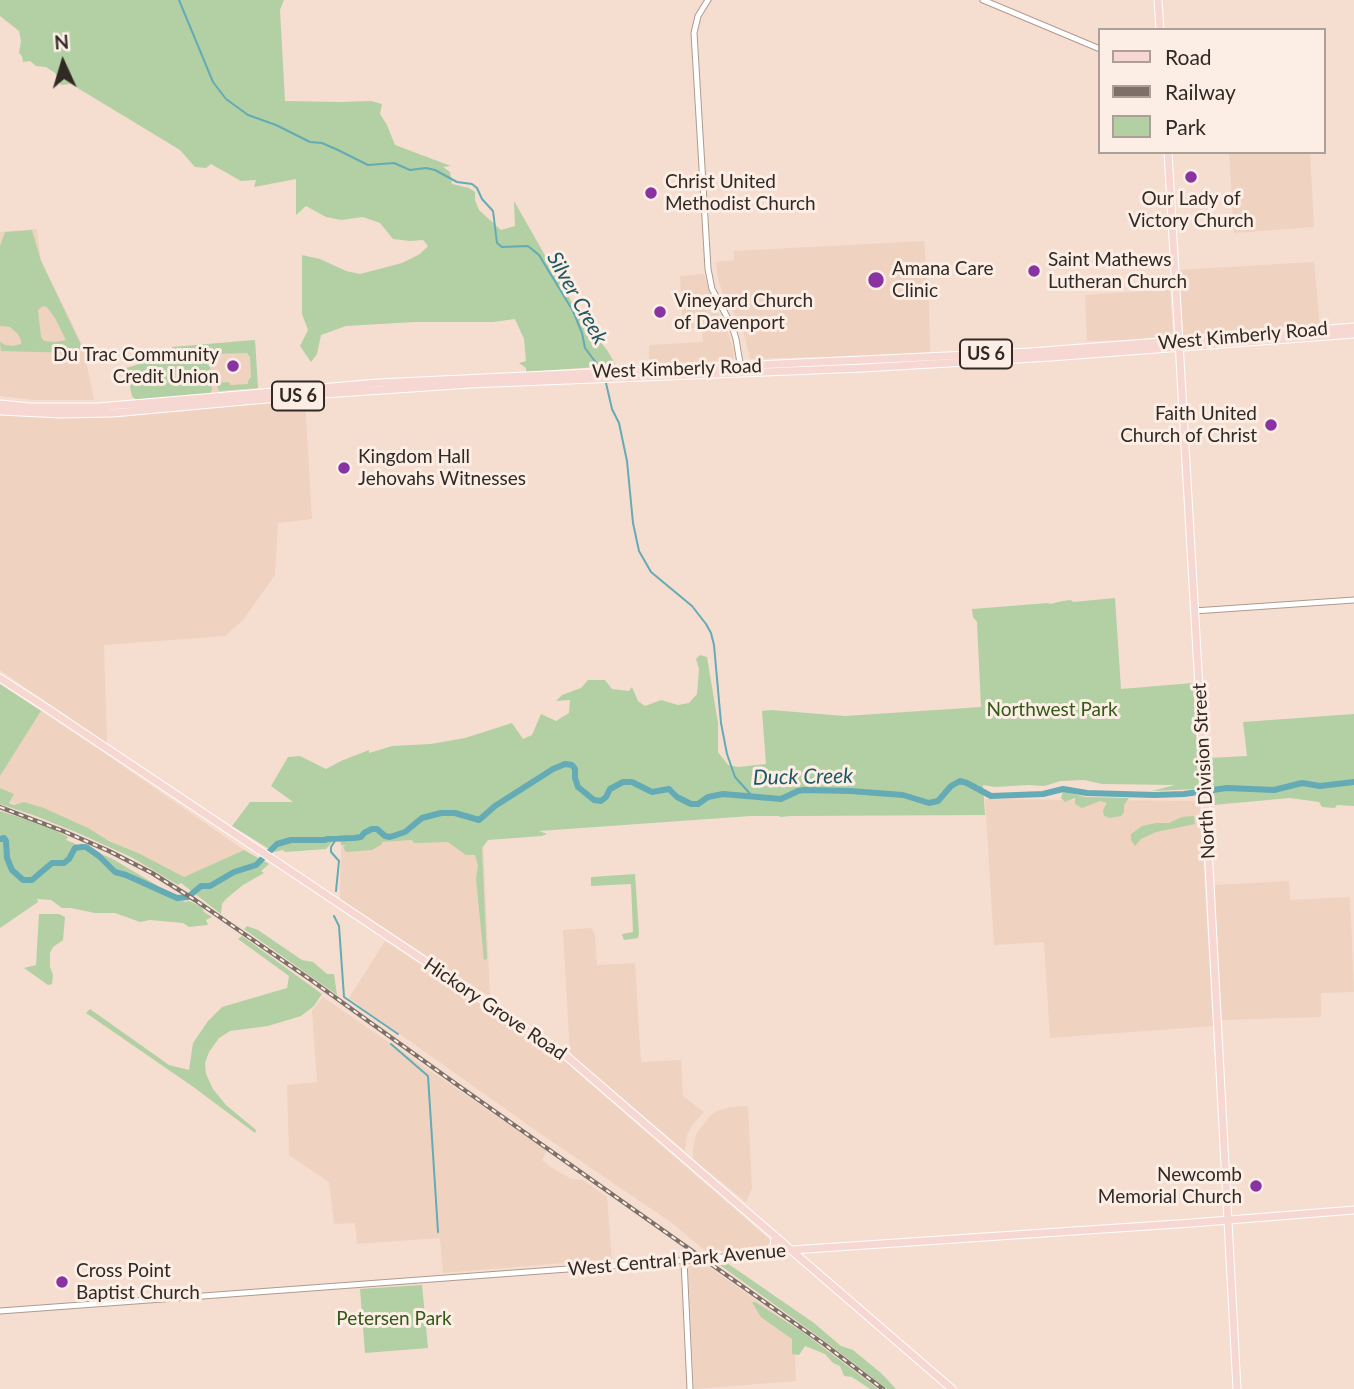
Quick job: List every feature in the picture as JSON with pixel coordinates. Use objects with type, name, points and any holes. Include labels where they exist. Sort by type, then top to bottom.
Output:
[{"type":"main road","points":[[1158,0],[1160,28]]},
{"type":"main road","name":"North Division Street","points":[[1168,154],[1237,1389]]},
{"type":"main road","name":"West Kimberly Road","points":[[1,408],[60,414],[596,376],[961,363],[1354,327]]},
{"type":"main road","name":"West Kimberly Road","points":[[1179,344],[1354,334]]},
{"type":"main road","name":"West Kimberly Road","points":[[1,408],[38,411],[43,410],[43,407],[128,408]]},
{"type":"main road","name":"Hickory Grove Road","points":[[0,678],[564,1054],[952,1389]]},
{"type":"main road","name":"West Central Park Avenue","points":[[792,1250],[1354,1210]]},
{"type":"main road","points":[[768,1253],[775,1244],[775,1236]]},
{"type":"main road","points":[[809,1265],[808,1254],[815,1249]]},
{"type":"street","points":[[708,0],[698,16],[694,33],[708,270],[712,289],[732,326],[741,369]]},
{"type":"street","points":[[983,0],[1098,48]]},
{"type":"street","points":[[1194,611],[1354,600]]},
{"type":"street","name":"West Central Park Avenue","points":[[0,1311],[792,1250]]},
{"type":"street","points":[[684,1260],[690,1389]]},
{"type":"shaded area","points":[[1229,154],[1310,154],[1314,227],[1234,233]]},
{"type":"shaded area","points":[[37,229],[41,260],[83,346],[94,400],[33,400],[0,396],[0,232]]},
{"type":"shaded area","points":[[924,241],[930,354],[750,359],[742,326],[724,297],[716,262],[734,260],[734,251]]},
{"type":"shaded area","points":[[1314,262],[1320,327],[1182,338],[1178,270]]},
{"type":"shaded area","points":[[704,274],[712,303],[725,323],[733,349],[731,362],[649,366],[649,345],[703,342],[702,328],[683,328],[680,276]]},
{"type":"shaded area","points":[[1170,289],[1173,339],[1087,341],[1085,295]]},
{"type":"shaded area","points":[[255,340],[258,390],[138,399],[131,393],[127,369],[173,356],[172,347]]},
{"type":"shaded area","points":[[305,400],[312,519],[278,523],[275,575],[243,620],[225,636],[104,645],[107,744],[0,670],[0,413],[89,418]]},
{"type":"shaded area","points":[[41,711],[244,850],[177,880],[109,840],[0,798],[0,776]]},
{"type":"shaded area","points":[[985,799],[1200,801],[1213,1026],[1050,1038],[1044,942],[994,945]]},
{"type":"shaded area","points":[[483,835],[490,997],[340,899],[341,845]]},
{"type":"shaded area","points":[[1289,881],[1290,900],[1350,897],[1354,992],[1321,993],[1321,1017],[1222,1020],[1214,885]]},
{"type":"shaded area","points":[[592,928],[597,965],[635,963],[641,1062],[681,1060],[683,1096],[704,1112],[687,1135],[685,1151],[570,1054],[563,930]]},
{"type":"shaded area","points":[[385,941],[562,1059],[777,1246],[708,1253],[672,1223],[349,998]]},
{"type":"shaded area","points":[[323,997],[547,1151],[542,1160],[552,1168],[571,1179],[583,1180],[607,1197],[612,1259],[443,1273],[440,1238],[357,1244],[355,1223],[334,1224],[329,1182],[289,1155],[287,1085],[317,1082],[312,1011]]},
{"type":"shaded area","points":[[748,1106],[752,1188],[746,1202],[693,1159],[693,1149],[696,1134],[710,1116],[730,1107]]},
{"type":"shaded area","points":[[706,1265],[794,1327],[796,1381],[694,1389],[688,1266]]},
{"type":"green space","points":[[0,0],[284,0],[280,10],[285,101],[371,101],[382,104],[380,114],[395,145],[451,166],[443,167],[450,172],[452,184],[475,192],[479,210],[501,230],[515,226],[514,201],[587,329],[607,350],[618,369],[597,367],[526,372],[526,368],[519,363],[526,361],[524,339],[515,319],[346,326],[321,335],[317,354],[311,362],[300,346],[308,330],[302,314],[302,255],[360,274],[402,263],[420,254],[428,246],[423,240],[393,239],[380,223],[363,217],[341,220],[326,217],[306,206],[296,215],[296,179],[254,187],[256,180],[241,181],[211,164],[206,168],[195,167],[180,150],[71,84],[61,85],[55,73],[46,67],[36,66],[30,61],[23,62],[19,53],[19,31],[0,16]]},
{"type":"green space","points":[[32,230],[41,261],[82,347],[77,353],[1,351],[0,342],[13,346],[21,344],[18,334],[10,327],[0,326],[0,246],[5,232]],"holes":[[[43,306],[47,307],[55,318],[66,340],[44,341],[41,337],[38,310]]]},
{"type":"green space","points":[[255,340],[258,388],[219,391],[218,383],[248,384],[251,377],[250,357],[247,353],[213,354],[213,351],[209,351],[212,390],[207,395],[136,400],[132,396],[126,368],[173,356],[172,347]]},
{"type":"green space","name":"Northwest Park","points":[[1115,598],[1121,689],[1193,683],[1199,784],[1197,789],[1152,791],[1175,785],[1102,784],[1084,780],[1060,781],[1045,786],[983,785],[985,815],[751,816],[539,831],[547,834],[488,840],[482,848],[487,959],[484,960],[476,879],[478,865],[475,855],[466,855],[448,842],[414,843],[412,840],[382,842],[372,850],[346,852],[343,847],[346,845],[341,845],[339,835],[313,841],[323,842],[334,837],[326,849],[274,852],[232,826],[250,802],[293,802],[271,786],[288,757],[300,756],[326,769],[369,750],[369,753],[392,746],[431,744],[465,738],[512,723],[523,739],[532,735],[541,714],[556,721],[569,713],[570,700],[556,701],[562,695],[581,688],[588,680],[605,680],[612,689],[629,691],[632,687],[638,701],[645,706],[661,700],[678,705],[689,703],[697,694],[699,669],[696,659],[700,655],[707,657],[718,723],[718,752],[728,765],[738,767],[766,764],[762,711],[845,716],[981,707],[977,622],[972,609]]},
{"type":"green space","points":[[0,684],[41,711],[0,776]]},
{"type":"green space","points":[[1354,714],[1354,806],[1322,807],[1319,802],[1290,798],[1213,805],[1209,758],[1247,756],[1243,722]]},
{"type":"green space","points":[[0,788],[14,794],[9,803],[14,805],[24,802],[44,808],[184,877],[244,850],[269,864],[261,871],[264,873],[226,899],[222,904],[221,914],[181,883],[178,885],[131,857],[78,833],[0,804]]},
{"type":"green space","points":[[1063,791],[1085,797],[1129,798],[1121,816],[1110,818],[1104,816],[1103,810],[1107,803],[1100,801],[1082,808],[1075,804],[1075,798],[1065,802],[1061,798]]},
{"type":"green space","points":[[0,811],[47,826],[68,837],[66,840],[111,858],[185,902],[202,907],[204,912],[212,917],[206,920],[208,925],[189,927],[183,923],[150,920],[140,922],[115,913],[62,908],[51,900],[37,899],[38,902],[0,928]]},
{"type":"green space","points":[[1194,816],[1195,824],[1156,832],[1141,839],[1135,846],[1131,840],[1131,834],[1142,826],[1169,823],[1182,817]]},
{"type":"green space","points":[[635,874],[639,933],[638,938],[624,940],[622,934],[633,932],[631,884],[591,886],[591,877]]},
{"type":"green space","points":[[39,914],[59,914],[65,917],[63,940],[53,947],[50,953],[53,975],[52,984],[48,985],[24,968],[36,965]]},
{"type":"green space","points":[[247,926],[258,930],[302,960],[313,962],[327,974],[334,974],[337,995],[244,929]]},
{"type":"green space","points":[[242,936],[322,994],[314,1006],[301,1016],[268,1026],[230,1031],[219,1038],[209,1052],[205,1063],[206,1074],[213,1089],[226,1105],[256,1130],[255,1133],[86,1013],[90,1009],[169,1065],[189,1070],[193,1043],[208,1021],[222,1007],[287,988],[289,976],[238,939]]},
{"type":"green space","points":[[727,1263],[814,1323],[841,1346],[853,1350],[896,1389],[887,1389],[720,1265]]},
{"type":"green space","name":"Petersen Park","points":[[422,1285],[428,1348],[365,1353],[360,1289]]},
{"type":"green space","points":[[752,1302],[804,1333],[878,1389],[870,1389],[852,1377],[844,1376],[840,1366],[825,1354],[805,1346],[799,1355],[792,1354],[792,1339],[761,1317]]},
{"type":"waterway","name":"Silver Creek","points":[[179,0],[213,82],[226,99],[248,115],[310,142],[322,143],[368,165],[394,163],[410,170],[426,168],[477,188],[482,199],[493,211],[497,243],[502,247],[528,246],[539,255],[573,311],[585,348],[600,368]]},
{"type":"waterway","name":"Silver Creek","points":[[606,383],[612,409],[619,423],[627,461],[633,523],[639,551],[651,572],[692,606],[711,633],[727,754],[735,777],[753,797]]},
{"type":"waterway","name":"Duck Creek","points":[[0,839],[4,838],[6,841],[7,858],[12,870],[23,880],[32,880],[52,863],[64,863],[75,848],[86,847],[115,872],[177,898],[188,897],[201,886],[210,886],[234,872],[256,865],[277,844],[291,840],[354,838],[361,837],[372,829],[390,837],[405,832],[422,818],[441,813],[455,813],[479,820],[495,806],[565,764],[572,765],[578,787],[594,800],[601,801],[610,789],[623,782],[632,782],[652,792],[669,789],[677,797],[691,804],[723,794],[781,799],[804,790],[903,795],[929,803],[938,801],[951,786],[960,781],[991,796],[1043,794],[1063,789],[1087,793],[1184,794],[1227,788],[1274,790],[1302,783],[1320,786],[1354,782]]},
{"type":"waterway","points":[[336,891],[339,861],[331,852],[331,847],[337,838]]},
{"type":"waterway","points":[[334,916],[339,926],[344,997],[398,1034]]},
{"type":"waterway","points":[[391,1044],[428,1076],[438,1232]]},
{"type":"railway","points":[[0,807],[109,851],[152,873],[195,900],[824,1344],[883,1389]]},
{"type":"place","name":"Our Lady of Victory Church","points":[[1191,177]]},
{"type":"place","name":"Christ United Methodist Church","points":[[651,193]]},
{"type":"place","name":"Saint Mathews Lutheran Church","points":[[1034,271]]},
{"type":"place","name":"Amana Care Clinic","points":[[876,280]]},
{"type":"place","name":"Vineyard Church of Davenport","points":[[660,312]]},
{"type":"place","name":"Du Trac Community Credit Union","points":[[233,366]]},
{"type":"place","name":"Faith United Church of Christ","points":[[1271,425]]},
{"type":"place","name":"Kingdom Hall Jehovahs Witnesses","points":[[344,468]]},
{"type":"place","name":"Newcomb Memorial Church","points":[[1256,1186]]},
{"type":"place","name":"Cross Point Baptist Church","points":[[62,1282]]}]
